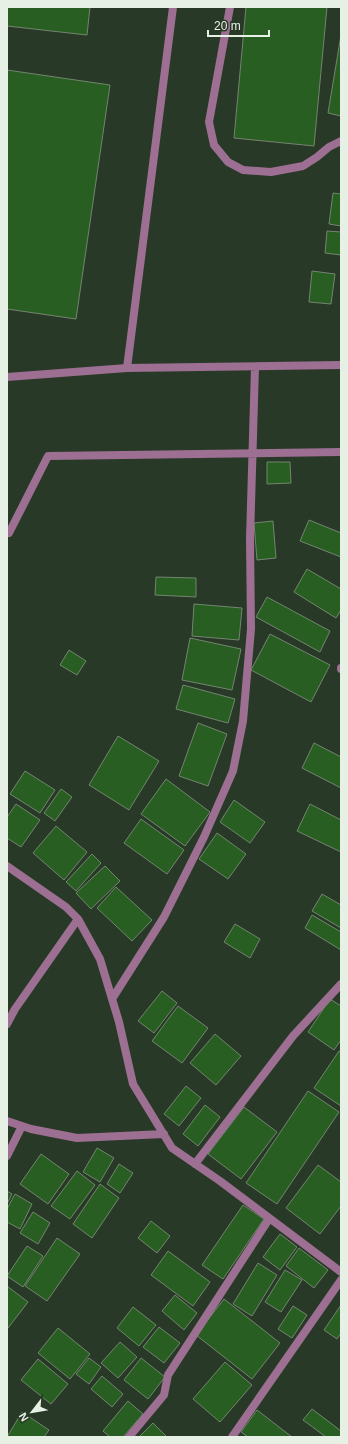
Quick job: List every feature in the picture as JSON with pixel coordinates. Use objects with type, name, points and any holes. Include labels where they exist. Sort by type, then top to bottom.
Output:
[{"type":"street","points":[[128,368],[173,7]]},
{"type":"street","points":[[230,7],[209,122],[214,145],[228,162],[243,170],[271,172],[303,166],[329,147],[341,141]]},
{"type":"street","points":[[7,376],[128,368],[341,365]]},
{"type":"street","points":[[112,999],[164,917],[204,837],[233,771],[243,721],[251,630],[250,539],[254,366]]},
{"type":"street","points":[[9,533],[48,456],[252,452],[341,452]]},
{"type":"street","points":[[7,866],[66,907],[78,919],[100,959],[112,999],[133,1084],[172,1148],[341,1272]]},
{"type":"street","points":[[7,1024],[15,1009],[78,919]]},
{"type":"street","points":[[195,1164],[293,1036],[341,984]]},
{"type":"street","points":[[7,1121],[31,1129],[77,1138],[164,1134]]},
{"type":"street","points":[[7,1156],[22,1126]]},
{"type":"street","points":[[129,1437],[164,1395],[168,1374],[269,1219]]},
{"type":"street","points":[[232,1437],[341,1280]]},
{"type":"building","points":[[7,7],[90,7],[87,35],[7,26]]},
{"type":"building","points":[[246,7],[327,7],[314,146],[234,138]]},
{"type":"building","points":[[341,35],[341,116],[328,113]]},
{"type":"building","points":[[7,70],[110,85],[76,319],[7,309]]},
{"type":"building","points":[[333,193],[341,194],[341,226],[329,224]]},
{"type":"building","points":[[327,231],[341,232],[341,255],[325,253]]},
{"type":"building","points":[[312,271],[335,274],[331,304],[309,302]]},
{"type":"building","points":[[267,462],[290,462],[291,483],[267,484]]},
{"type":"building","points":[[309,520],[341,533],[341,557],[300,541]]},
{"type":"building","points":[[273,521],[276,558],[257,560],[254,523]]},
{"type":"building","points":[[307,569],[341,589],[341,610],[336,618],[294,592]]},
{"type":"building","points":[[156,577],[196,578],[196,597],[155,595]]},
{"type":"building","points":[[267,597],[330,631],[320,652],[256,617]]},
{"type":"building","points":[[194,604],[242,608],[239,640],[192,636]]},
{"type":"building","points":[[270,634],[330,665],[311,702],[251,670]]},
{"type":"building","points":[[190,638],[241,649],[232,690],[182,680]]},
{"type":"building","points":[[69,650],[86,661],[77,675],[60,665]]},
{"type":"building","points":[[183,685],[235,699],[228,723],[176,709]]},
{"type":"building","points":[[198,723],[227,734],[208,786],[179,776]]},
{"type":"building","points":[[118,736],[159,761],[129,810],[89,785]]},
{"type":"building","points":[[314,743],[341,757],[341,788],[302,768]]},
{"type":"building","points":[[25,771],[55,790],[40,813],[10,794]]},
{"type":"building","points":[[166,779],[210,812],[185,846],[141,814]]},
{"type":"building","points":[[61,789],[72,797],[55,821],[44,813]]},
{"type":"building","points":[[234,800],[265,822],[250,843],[220,822]]},
{"type":"building","points":[[16,804],[40,820],[21,847],[7,838],[7,817]]},
{"type":"building","points":[[310,804],[341,820],[341,852],[297,831]]},
{"type":"building","points":[[141,819],[184,850],[167,874],[124,843]]},
{"type":"building","points":[[56,826],[87,852],[64,880],[33,853]]},
{"type":"building","points":[[217,833],[246,854],[228,879],[199,859]]},
{"type":"building","points":[[92,854],[101,863],[76,891],[66,882]]},
{"type":"building","points":[[105,866],[120,881],[91,909],[76,893]]},
{"type":"building","points":[[116,887],[152,920],[132,941],[97,908]]},
{"type":"building","points":[[322,894],[341,905],[341,928],[312,911]]},
{"type":"building","points":[[312,915],[341,932],[341,950],[305,928]]},
{"type":"building","points":[[235,924],[260,939],[250,958],[224,942]]},
{"type":"building","points":[[162,991],[177,1003],[154,1033],[138,1021]]},
{"type":"building","points":[[330,999],[341,1006],[341,1040],[334,1050],[308,1032]]},
{"type":"building","points":[[178,1006],[208,1028],[182,1063],[152,1041]]},
{"type":"building","points":[[215,1034],[241,1056],[216,1085],[190,1063]]},
{"type":"building","points":[[339,1051],[341,1052],[341,1106],[314,1088]]},
{"type":"building","points":[[186,1086],[201,1098],[179,1126],[164,1114]]},
{"type":"building","points":[[308,1091],[339,1112],[277,1204],[246,1183]]},
{"type":"building","points":[[205,1105],[220,1117],[198,1146],[183,1134]]},
{"type":"building","points":[[244,1107],[277,1132],[241,1179],[208,1154]]},
{"type":"building","points":[[97,1148],[114,1158],[100,1182],[83,1172]]},
{"type":"building","points":[[41,1154],[69,1174],[48,1204],[20,1184]]},
{"type":"building","points":[[119,1164],[133,1173],[120,1193],[107,1184]]},
{"type":"building","points":[[318,1165],[341,1182],[341,1206],[320,1234],[286,1208]]},
{"type":"building","points":[[77,1171],[95,1185],[70,1219],[51,1206]]},
{"type":"building","points":[[100,1184],[119,1198],[92,1238],[73,1224]]},
{"type":"building","points":[[7,1191],[12,1194],[7,1204]]},
{"type":"building","points":[[15,1194],[32,1204],[20,1229],[7,1222],[7,1209]]},
{"type":"building","points":[[243,1205],[264,1219],[223,1279],[202,1265]]},
{"type":"building","points":[[33,1212],[50,1223],[38,1244],[20,1233]]},
{"type":"building","points":[[151,1221],[170,1236],[157,1253],[138,1238]]},
{"type":"building","points":[[280,1234],[297,1247],[280,1270],[263,1257]]},
{"type":"building","points":[[57,1238],[80,1254],[47,1301],[25,1286]]},
{"type":"building","points":[[27,1246],[43,1256],[23,1287],[7,1276]]},
{"type":"building","points":[[299,1248],[328,1270],[314,1288],[286,1266]]},
{"type":"building","points":[[168,1251],[210,1282],[193,1306],[151,1275]]},
{"type":"building","points":[[258,1263],[277,1275],[252,1316],[233,1304]]},
{"type":"building","points":[[285,1270],[302,1280],[281,1312],[265,1302]]},
{"type":"building","points":[[7,1286],[28,1302],[8,1328],[7,1328]]},
{"type":"building","points":[[175,1295],[197,1313],[184,1330],[162,1311]]},
{"type":"building","points":[[224,1299],[280,1343],[252,1379],[196,1335]]},
{"type":"building","points":[[341,1305],[341,1333],[337,1339],[324,1330]]},
{"type":"building","points":[[293,1306],[307,1315],[292,1338],[278,1329]]},
{"type":"building","points":[[133,1307],[156,1325],[139,1346],[117,1328]]},
{"type":"building","points":[[159,1327],[180,1343],[164,1363],[143,1347]]},
{"type":"building","points":[[58,1328],[90,1354],[70,1379],[38,1353]]},
{"type":"building","points":[[120,1342],[137,1357],[118,1378],[101,1363]]},
{"type":"building","points":[[89,1358],[101,1367],[89,1384],[76,1374]]},
{"type":"building","points":[[141,1358],[165,1377],[148,1399],[124,1380]]},
{"type":"building","points":[[38,1359],[68,1384],[51,1404],[21,1380]]},
{"type":"building","points":[[225,1362],[252,1385],[220,1422],[193,1399]]},
{"type":"building","points":[[102,1376],[123,1394],[112,1407],[91,1389]]},
{"type":"building","points":[[128,1401],[143,1414],[123,1437],[110,1437],[103,1431]]},
{"type":"building","points":[[312,1409],[341,1431],[340,1437],[326,1437],[303,1420]]},
{"type":"building","points":[[257,1410],[292,1437],[248,1437],[241,1432]]},
{"type":"building","points":[[22,1412],[49,1430],[44,1437],[7,1437]]},
{"type":"building","points":[[153,1423],[167,1437],[139,1437]]}]
